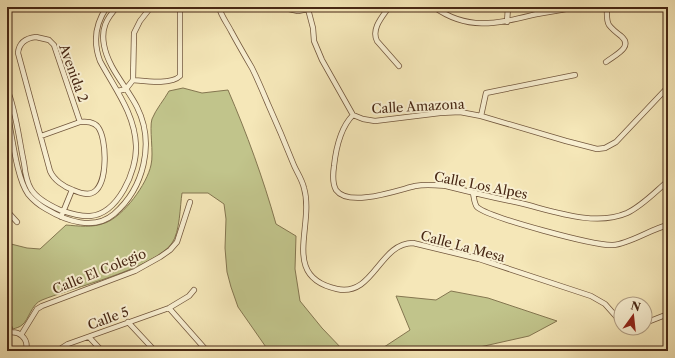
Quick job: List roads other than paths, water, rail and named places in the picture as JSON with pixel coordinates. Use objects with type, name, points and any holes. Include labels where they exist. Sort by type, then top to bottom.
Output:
[{"type":"street","points":[[7,89],[29,184],[36,195],[44,201],[64,211],[84,216],[99,214],[108,208],[117,199],[127,184],[135,165],[136,153],[135,135],[131,117],[118,91],[100,61],[95,44],[98,24],[107,7]]},
{"type":"street","points":[[7,112],[20,176],[32,199],[61,217],[84,223],[99,222],[107,219],[120,209],[136,187],[144,164],[146,138],[139,112],[108,58],[103,38],[104,25],[117,7]]},
{"type":"street","points":[[118,91],[126,89],[133,80],[134,33],[140,21],[151,7]]},
{"type":"street","points":[[133,80],[165,81],[177,79],[180,76],[180,7]]},
{"type":"street","name":"Calle La Mesa","points":[[220,7],[221,13],[236,43],[259,83],[304,186],[307,208],[303,256],[306,270],[311,277],[330,288],[346,290],[352,289],[363,284],[394,249],[405,243],[413,243],[479,259],[591,296],[605,304],[613,313]]},
{"type":"street","points":[[280,7],[298,11],[308,8]]},
{"type":"street","points":[[389,7],[376,27],[374,36],[376,41],[399,66]]},
{"type":"street","points":[[434,7],[445,14],[468,23],[488,24],[508,22],[574,7]]},
{"type":"street","points":[[508,7],[508,22]]},
{"type":"street","points":[[606,62],[625,48],[626,43],[625,39],[610,26],[607,20],[607,7]]},
{"type":"street","name":"Calle Amazona","points":[[308,8],[313,28],[314,40],[318,50],[353,115],[363,119],[375,121],[460,112],[481,116],[597,149],[612,145],[620,139],[668,87]]},
{"type":"street","name":"Avenida 2","points":[[30,38],[43,38],[54,44],[66,84],[80,122],[90,122],[99,129],[104,146],[106,164],[96,191],[87,194],[72,190],[58,181],[52,174],[18,53],[21,44],[30,38]]},
{"type":"street","points":[[481,116],[486,93],[576,75]]},
{"type":"street","name":"Calle Los Alpes","points":[[353,115],[345,123],[335,157],[333,174],[337,191],[352,198],[364,198],[431,184],[564,214],[593,219],[606,219],[628,212],[644,202],[668,181]]},
{"type":"street","points":[[41,136],[80,122]]},
{"type":"street","points":[[61,217],[72,190]]},
{"type":"street","points":[[473,193],[474,202],[477,207],[487,213],[530,227],[594,243],[614,245],[668,225]]},
{"type":"street","name":"Calle El Colegio","points":[[21,335],[38,309],[42,306],[135,271],[170,250],[177,242],[190,202]]},
{"type":"street","points":[[7,211],[17,222]]},
{"type":"street","name":"Calle 5","points":[[57,351],[68,344],[169,308],[189,296],[194,290]]},
{"type":"street","points":[[169,308],[207,351]]},
{"type":"street","points":[[653,320],[668,314]]},
{"type":"street","points":[[128,322],[155,351]]},
{"type":"street","points":[[7,324],[9,333],[21,335],[26,342],[26,350],[41,351]]},
{"type":"street","points":[[89,337],[102,351]]}]
